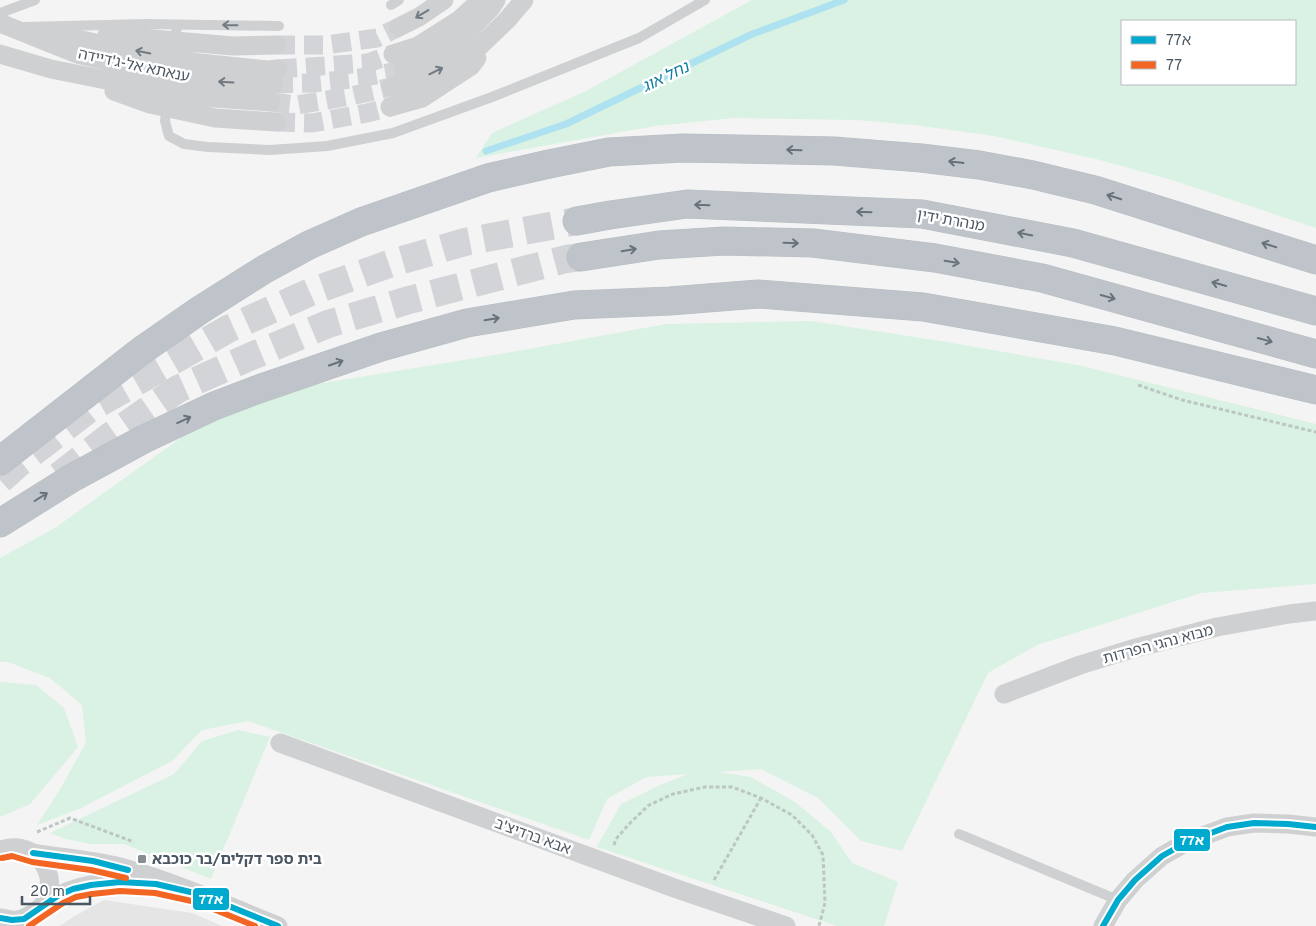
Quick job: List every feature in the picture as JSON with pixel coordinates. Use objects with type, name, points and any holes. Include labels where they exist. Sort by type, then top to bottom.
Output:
[{"type":"highway","points":[[0,462],[141,351],[200,310],[265,269],[309,245],[361,222],[488,178],[609,152],[683,148],[834,151],[979,165],[1033,175],[1095,190],[1316,260]]},
{"type":"highway","name":"מנהרת ידין","points":[[577,221],[687,204],[922,214],[1072,243],[1316,311]]},
{"type":"highway","points":[[580,257],[659,245],[724,241],[813,243],[935,258],[1042,278],[1316,354]]},
{"type":"highway","points":[[0,523],[72,478],[144,439],[214,406],[256,390],[381,347],[467,323],[574,305],[670,301],[758,294],[923,307],[1116,341],[1316,390]]},
{"type":"street","points":[[398,27],[419,17],[444,0]]},
{"type":"street","points":[[481,0],[459,20],[418,46],[398,62],[459,41],[491,8],[496,0]]},
{"type":"street","points":[[390,107],[422,98],[471,66],[524,0]]},
{"type":"street","points":[[391,88],[411,83],[453,62],[480,46],[507,20]]},
{"type":"street","name":"ענאתא אל-ג'דיידה","points":[[0,21],[76,54],[136,68],[172,66],[233,46],[276,45]]},
{"type":"street","name":"ענאתא אל-ג'דיידה","points":[[0,21],[172,66],[206,81],[276,76]]},
{"type":"street","name":"ענאתא אל-ג'דיידה","points":[[0,54],[51,69],[150,104],[172,66]]},
{"type":"street","name":"ענאתא אל-ג'דיידה","points":[[172,66],[186,96],[271,102]]},
{"type":"street","name":"ענאתא אל-ג'דיידה","points":[[172,66],[215,118],[276,122]]},
{"type":"street","name":"מבוא נהגי הפרדות","points":[[1004,694],[1080,665],[1132,649],[1217,627],[1316,611]]},
{"type":"street","name":"אבא ברדיצ'ב","points":[[280,743],[704,898],[786,926]]},
{"type":"street","points":[[1103,926],[1118,900],[1135,880],[1162,856],[1187,842],[1227,827],[1254,823],[1316,827]]},
{"type":"street","points":[[0,850],[12,847],[23,848],[33,853],[42,861],[48,871],[50,883],[43,905]]},
{"type":"street","points":[[33,853],[93,861],[153,877],[278,926]]},
{"type":"street","points":[[0,918],[25,922],[43,905],[59,895],[73,889],[91,885],[120,882],[156,884],[199,894]]},
{"type":"lane","points":[[0,13],[35,0]]},
{"type":"lane","points":[[279,26],[172,66],[165,121],[169,136],[184,144],[270,150],[327,146],[393,133],[492,97],[639,38],[705,0]]},
{"type":"lane","points":[[959,834],[1118,900]]},
{"type":"path","points":[[1138,385],[1182,400],[1316,432]]},
{"type":"path","points":[[606,862],[616,839],[649,805],[673,794],[705,787],[732,787],[761,798],[792,814],[812,835],[823,854],[825,903],[819,926]]},
{"type":"path","points":[[704,898],[761,798]]},
{"type":"path","points":[[32,832],[38,832],[70,818],[134,842]]},
{"type":"shaded area","points":[[104,900],[192,913],[222,926],[60,926]]},
{"type":"green space","points":[[752,0],[1316,0],[1316,228],[1172,180],[1096,159],[994,136],[914,125],[857,120],[734,118],[655,126],[476,158],[492,133],[586,91]]},
{"type":"green space","points":[[811,321],[947,342],[1082,366],[1316,424],[1316,584],[1201,593],[1037,645],[988,673],[902,851],[861,841],[818,798],[761,769],[718,772],[751,777],[795,802],[831,832],[852,863],[898,882],[884,926],[837,926],[597,847],[621,804],[688,774],[646,777],[607,799],[589,840],[248,721],[202,730],[172,761],[81,808],[37,825],[86,743],[82,705],[50,678],[8,662],[0,662],[0,558],[55,528],[185,435],[280,390],[506,353],[666,324]]},
{"type":"green space","points":[[0,682],[36,685],[64,708],[78,747],[30,804],[0,817]]},
{"type":"green space","points":[[238,730],[270,737],[211,879],[124,844],[91,844],[66,839],[50,833],[174,774],[202,741]]},
{"type":"waterway","name":"נחל אוג","points":[[486,151],[566,124],[750,35],[844,0]]},
{"type":"tunnel","points":[[276,45],[326,45],[377,38],[399,27]]},
{"type":"tunnel","points":[[278,69],[368,63],[393,54]]},
{"type":"tunnel","points":[[274,84],[313,83],[360,78],[403,70]]},
{"type":"tunnel","points":[[271,102],[297,105],[391,87]]},
{"type":"tunnel","points":[[276,122],[312,123],[390,107]]},
{"type":"tunnel","points":[[0,480],[89,409],[228,329],[313,291],[392,263],[465,242],[577,221]]},
{"type":"tunnel","points":[[59,476],[109,437],[178,389],[328,324],[409,300],[566,259],[581,257]]},
{"type":"transit line","name":"77א","points":[[1103,926],[1118,900],[1135,880],[1162,856],[1187,842],[1227,827],[1254,823],[1316,827]]},
{"type":"transit line","name":"77א","points":[[33,853],[93,861],[128,870]]},
{"type":"transit line","name":"77","points":[[2,858],[12,856],[32,862],[91,870],[126,878]]},
{"type":"transit line","name":"77א","points":[[0,918],[24,919],[59,895],[73,889],[120,882],[156,884],[199,894],[278,926]]},
{"type":"transit line","name":"77","points":[[29,926],[63,903],[76,897],[120,891],[155,893],[196,902],[255,926]]},
{"type":"place","name":"בית ספר דקלים/בר כוכבא","points":[[142,859]]}]
